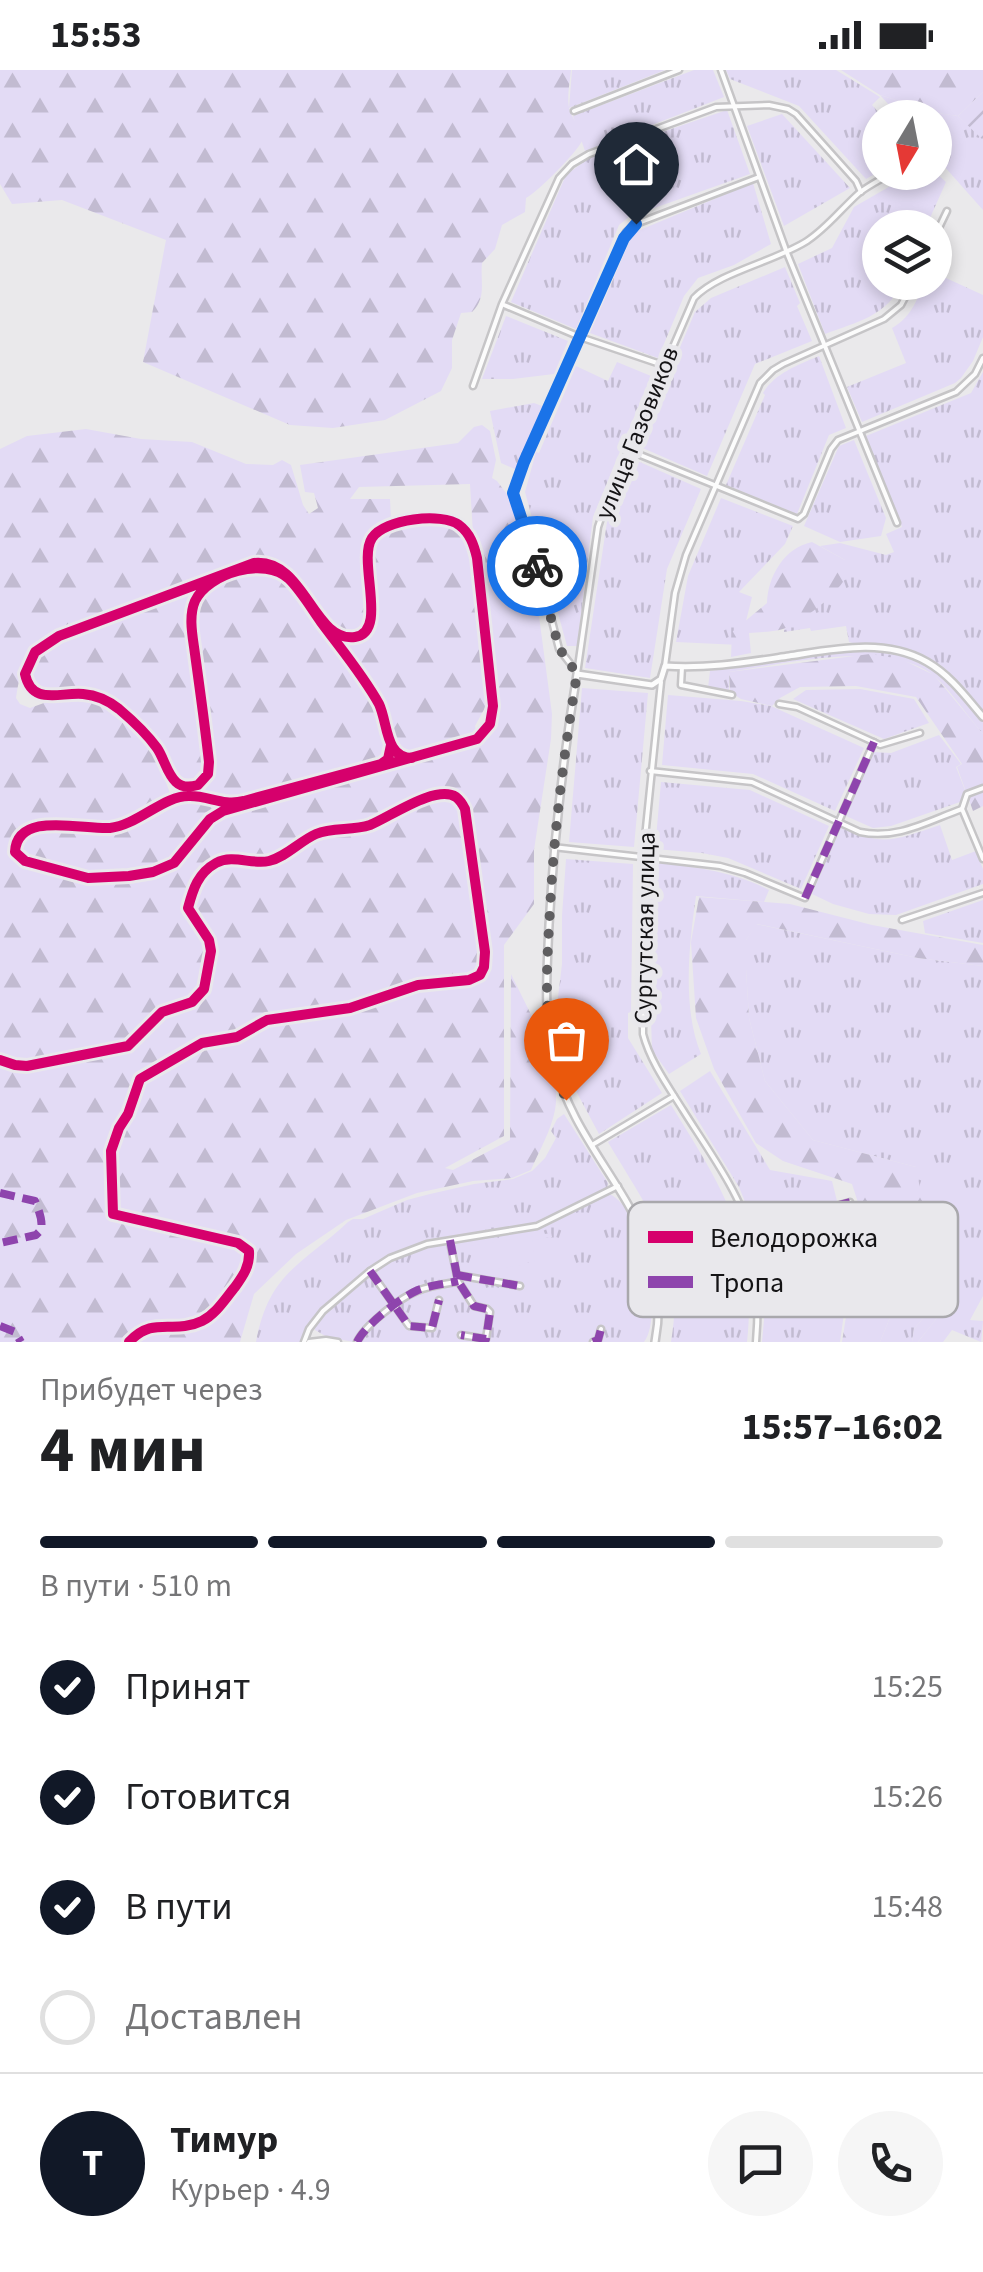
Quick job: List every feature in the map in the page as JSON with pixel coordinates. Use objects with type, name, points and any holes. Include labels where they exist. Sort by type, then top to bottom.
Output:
[{"type":"street","points":[[574,111],[678,70]]},
{"type":"street","points":[[721,70],[823,345],[897,523]]},
{"type":"street","points":[[473,386],[502,304],[559,178],[589,154],[716,107],[768,105],[796,114],[856,181],[860,192]]},
{"type":"street","points":[[661,679],[647,684],[577,674],[559,648],[513,493],[631,228],[759,177]]},
{"type":"street","name":"улица Газовиков","points":[[628,1203],[572,1111],[551,1050],[547,1025],[553,847],[598,527],[689,307],[700,291],[810,239],[863,190]]},
{"type":"street","name":"Сургутская улица","points":[[738,1202],[650,1056],[643,1034],[643,857],[650,771],[672,612],[680,573],[760,383],[773,370],[884,320],[903,300]]},
{"type":"street","points":[[502,304],[664,365]]},
{"type":"street","points":[[628,450],[794,519],[800,518],[834,445],[844,437],[956,392],[983,358]]},
{"type":"street","points":[[665,666],[719,665],[853,647],[883,648],[927,662],[949,678],[983,717]]},
{"type":"street","points":[[682,667],[681,684],[732,694]]},
{"type":"street","points":[[779,704],[798,707],[880,745],[920,734]]},
{"type":"street","points":[[553,847],[732,868],[805,898],[874,742]]},
{"type":"street","points":[[650,771],[752,782],[860,832],[886,836],[962,808]]},
{"type":"street","points":[[983,788],[967,794],[962,808],[983,858]]},
{"type":"street","points":[[902,920],[983,894]]},
{"type":"street","points":[[592,1145],[674,1096]]},
{"type":"street","points":[[308,1340],[312,1324],[338,1296],[406,1250],[537,1226],[618,1186]]},
{"type":"street","points":[[450,1240],[457,1278],[474,1306],[487,1309],[490,1314],[486,1339],[461,1336]]},
{"type":"street","points":[[370,1271],[409,1326],[430,1329],[435,1324],[439,1300]]},
{"type":"street","points":[[358,1342],[362,1332],[420,1290],[457,1278],[520,1286]]},
{"type":"street","name":"улица Газовиков","points":[[655,1342],[657,1317]]},
{"type":"street","name":"Сургутская улица","points":[[756,1342],[758,1317]]},
{"type":"street","points":[[312,1324],[315,1334],[326,1340]]},
{"type":"street","points":[[593,1342],[598,1340],[601,1329]]},
{"type":"street","points":[[308,1340],[315,1334]]},
{"type":"street","points":[[308,1340],[338,1342]]},
{"type":"green space","points":[[0,70],[571,70],[569,107],[582,141],[556,172],[526,198],[525,212],[502,225],[495,249],[482,263],[480,301],[472,312],[461,313],[452,340],[452,368],[441,391],[385,420],[333,428],[290,425],[143,362],[166,240],[62,200],[12,204],[0,184]]},
{"type":"green space","points":[[572,70],[665,70],[569,108]]},
{"type":"green space","points":[[694,70],[713,70],[724,97],[585,151],[573,116]]},
{"type":"green space","points":[[726,70],[836,70],[880,97],[862,100],[862,175],[799,106],[730,79]]},
{"type":"green space","points":[[841,70],[983,70],[983,92],[958,116],[952,115],[952,100],[896,100],[880,95]]},
{"type":"green space","points":[[983,92],[983,138],[982,139],[958,116]]},
{"type":"green space","points":[[727,110],[750,174],[629,217],[619,225],[576,329],[511,302],[566,175],[592,156]]},
{"type":"green space","points":[[782,114],[850,188],[784,226],[747,126]]},
{"type":"green space","points":[[952,115],[983,139],[983,210],[952,175]]},
{"type":"green space","points":[[753,183],[771,244],[734,265],[698,278],[684,296],[658,358],[590,333],[635,232]]},
{"type":"green space","points":[[884,190],[942,190],[934,210],[862,210],[862,300],[891,300],[870,316],[825,334],[798,264],[832,248],[854,207]]},
{"type":"green space","points":[[785,267],[812,341],[755,364],[707,476],[638,446],[695,312],[711,298]]},
{"type":"green space","points":[[952,281],[983,295],[983,337],[973,361],[955,383],[862,422],[847,387],[906,363],[892,328],[915,303],[952,300]]},
{"type":"green space","points":[[506,316],[568,341],[554,374],[482,379]]},
{"type":"green space","points":[[819,356],[846,428],[829,435],[797,514],[726,485],[768,386],[788,370]]},
{"type":"green space","points":[[617,362],[651,376],[593,517],[577,646],[567,646],[525,492],[536,452],[539,453],[576,366],[608,381]]},
{"type":"green space","points":[[983,372],[983,710],[948,674],[916,653],[849,642],[846,626],[811,631],[784,629],[823,603],[845,560],[820,546],[840,543],[886,555],[894,552],[886,534],[902,527],[866,436],[971,393]]},
{"type":"green space","points":[[534,403],[542,406],[517,470],[501,463],[490,411]]},
{"type":"green space","points":[[482,425],[490,431],[496,460],[492,478],[509,497],[535,586],[552,714],[534,850],[534,904],[504,945],[504,1136],[445,1168],[453,1170],[510,1140],[511,974],[549,1058],[556,1094],[551,1126],[531,1170],[512,1178],[473,1181],[417,1193],[346,1220],[296,1254],[254,1294],[240,1342],[0,1342],[0,449],[27,436],[86,429],[141,439],[192,442],[246,464],[273,465],[282,460],[291,465],[309,514],[318,508],[314,493],[305,492],[300,465],[458,443],[474,427]],"holes":[[[470,484],[473,534],[482,563],[499,717],[493,732],[481,744],[218,820],[180,862],[166,873],[147,879],[89,883],[16,861],[11,852],[14,833],[25,825],[49,820],[101,824],[121,821],[144,812],[170,793],[158,761],[143,738],[97,703],[55,699],[30,708],[20,704],[16,698],[23,665],[39,643],[60,631],[262,558],[287,569],[327,617],[351,632],[364,624],[366,615],[362,549],[376,529],[391,519],[390,499],[350,499],[359,487]]]},
{"type":"green space","points":[[854,440],[886,518],[881,536],[840,542],[804,526],[839,446]]},
{"type":"green space","points":[[633,459],[701,489],[667,569],[650,678],[585,668],[607,522]]},
{"type":"green space","points":[[721,498],[793,526],[785,544],[739,592],[752,597],[740,645],[676,642],[688,576]]},
{"type":"green space","points":[[440,523],[459,532],[471,551],[487,704],[475,726],[477,734],[406,754],[394,738],[384,703],[341,643],[342,639],[362,637],[375,622],[370,565],[376,540],[385,531],[400,526]]},
{"type":"green space","points":[[812,542],[845,560],[850,568],[841,585],[791,625],[749,633],[751,653],[731,657],[732,632],[767,603],[779,565],[793,550]]},
{"type":"green space","points":[[264,570],[276,573],[289,584],[374,700],[384,734],[383,756],[372,763],[237,799],[194,793],[207,784],[212,770],[194,616],[204,596],[220,582]]},
{"type":"green space","points":[[188,592],[193,595],[187,606],[188,633],[206,769],[200,782],[188,784],[179,781],[153,732],[122,705],[87,691],[40,690],[34,687],[33,674],[37,662],[56,644]]},
{"type":"green space","points":[[871,650],[909,657],[936,671],[983,720],[983,734],[933,675],[913,664],[889,658],[834,657],[729,672],[729,692],[708,688],[710,671]]},
{"type":"green space","points":[[870,654],[901,659],[934,675],[983,734],[983,806],[973,811],[957,767],[962,764],[916,697],[856,686],[800,687],[772,706],[741,699],[730,692],[729,672]]},
{"type":"green space","points":[[582,688],[648,693],[634,847],[569,842]]},
{"type":"green space","points":[[860,689],[914,699],[929,723],[884,739],[793,699],[806,690]]},
{"type":"green space","points":[[668,695],[771,706],[864,748],[835,811],[753,774],[662,765]]},
{"type":"green space","points":[[939,735],[961,764],[956,767],[965,790],[960,802],[891,826],[873,828],[846,816],[873,752],[891,753]]},
{"type":"green space","points":[[661,782],[750,790],[829,826],[801,889],[728,858],[655,849]]},
{"type":"green space","points":[[184,800],[221,806],[206,816],[173,858],[159,867],[141,872],[98,873],[54,865],[20,852],[22,837],[32,832],[54,828],[120,832]]},
{"type":"green space","points":[[940,825],[952,860],[976,851],[983,869],[983,884],[896,915],[869,914],[812,894],[841,827],[869,838],[891,839]]},
{"type":"green space","points":[[566,859],[633,864],[628,1038],[662,1093],[599,1134],[568,1076],[571,1074],[559,1040],[556,1014]]},
{"type":"green space","points":[[650,862],[726,874],[769,890],[764,902],[696,896],[689,997],[701,1054],[669,1074],[652,1050],[647,892]]},
{"type":"green space","points":[[699,897],[790,904],[872,925],[983,945],[983,966],[918,958],[757,924],[746,940],[749,1018],[765,1081],[813,1140],[916,1167],[923,1202],[858,1202],[852,1184],[783,1161],[756,1143],[714,1069],[696,1018],[691,942]]},
{"type":"green space","points":[[983,900],[983,943],[925,933],[923,921]]},
{"type":"green space","points":[[756,924],[918,958],[983,966],[983,1296],[970,1320],[983,1321],[981,1342],[952,1330],[943,1342],[918,1342],[938,1317],[958,1317],[958,1202],[910,1202],[916,1167],[813,1140],[765,1081],[749,1018],[746,940]]},
{"type":"green space","points":[[710,1071],[770,1170],[832,1181],[837,1201],[745,1202],[680,1091]]},
{"type":"green space","points":[[671,1105],[726,1202],[643,1202],[608,1142]]},
{"type":"green space","points":[[564,1114],[608,1183],[607,1188],[536,1223],[426,1241],[389,1255],[320,1309],[301,1342],[256,1342],[269,1300],[279,1285],[348,1222],[407,1200],[513,1179],[532,1171],[545,1158],[556,1138],[551,1131]]},
{"type":"green space","points":[[609,1194],[621,1202],[628,1213],[628,1317],[651,1317],[644,1342],[354,1342],[327,1337],[315,1330],[340,1298],[407,1253],[450,1242],[538,1229]]},
{"type":"green space","points":[[551,1233],[552,1237],[532,1240],[535,1262],[474,1272],[470,1246]]},
{"type":"green space","points":[[673,1317],[748,1317],[747,1342],[671,1342]]},
{"type":"green space","points":[[764,1317],[843,1317],[840,1342],[762,1342]]},
{"type":"green space","points":[[846,1317],[890,1317],[880,1342],[842,1342]]},
{"type":"green space","points":[[890,1317],[924,1317],[914,1329],[912,1342],[880,1342]]},
{"type":"green space","points":[[924,1317],[937,1317],[918,1342],[912,1342],[914,1329]]},
{"type":"marked path","points":[[805,898],[874,742]]},
{"type":"marked path","points":[[0,1193],[35,1201],[41,1226],[36,1235],[0,1243]]},
{"type":"marked path","points":[[450,1240],[458,1281],[474,1306],[490,1312],[486,1339],[461,1335]]},
{"type":"marked path","points":[[370,1271],[409,1326],[432,1328],[439,1300]]},
{"type":"marked path","points":[[457,1275],[520,1286]]},
{"type":"marked path","points":[[357,1342],[375,1320],[411,1294],[458,1281]]},
{"type":"marked path","points":[[0,1326],[15,1332],[21,1342]]},
{"type":"marked path","points":[[593,1342],[598,1340],[601,1329]]},
{"type":"cycle path","points":[[391,745],[388,759],[381,764],[244,801],[180,797],[120,826],[39,826],[19,839],[15,852],[25,861],[88,878],[153,872],[174,863],[210,819],[223,811],[477,739],[490,724],[493,706],[477,558],[463,528],[440,519],[400,522],[378,531],[372,538],[368,549],[370,623],[365,632],[355,637],[341,635],[329,627],[285,573],[271,565],[254,563],[59,636],[35,652],[25,674],[40,694],[88,695],[111,703],[153,743],[176,782],[190,787],[198,785],[208,774],[209,762],[192,634],[193,607],[202,591],[224,576],[252,568],[266,569],[279,572],[298,589],[373,693],[392,746],[403,756],[412,758]]},
{"type":"cycle path","points":[[0,1060],[27,1066],[128,1046],[162,1012],[192,1002],[204,989],[211,951],[209,940],[188,908],[197,882],[216,863],[229,859],[269,861],[316,834],[370,825],[437,795],[456,797],[464,807],[485,952],[480,975],[469,980],[418,985],[350,1008],[267,1020],[237,1037],[202,1043],[140,1079],[111,1151],[113,1214],[238,1243],[249,1251],[249,1256],[238,1283],[207,1318],[192,1325],[147,1329],[129,1342]]},
{"type":"way so far","points":[[537,566],[561,654],[577,674],[553,847],[546,986],[551,1050],[566,1100]]},
{"type":"route","points":[[537,566],[513,493],[626,232],[636,224]]}]
